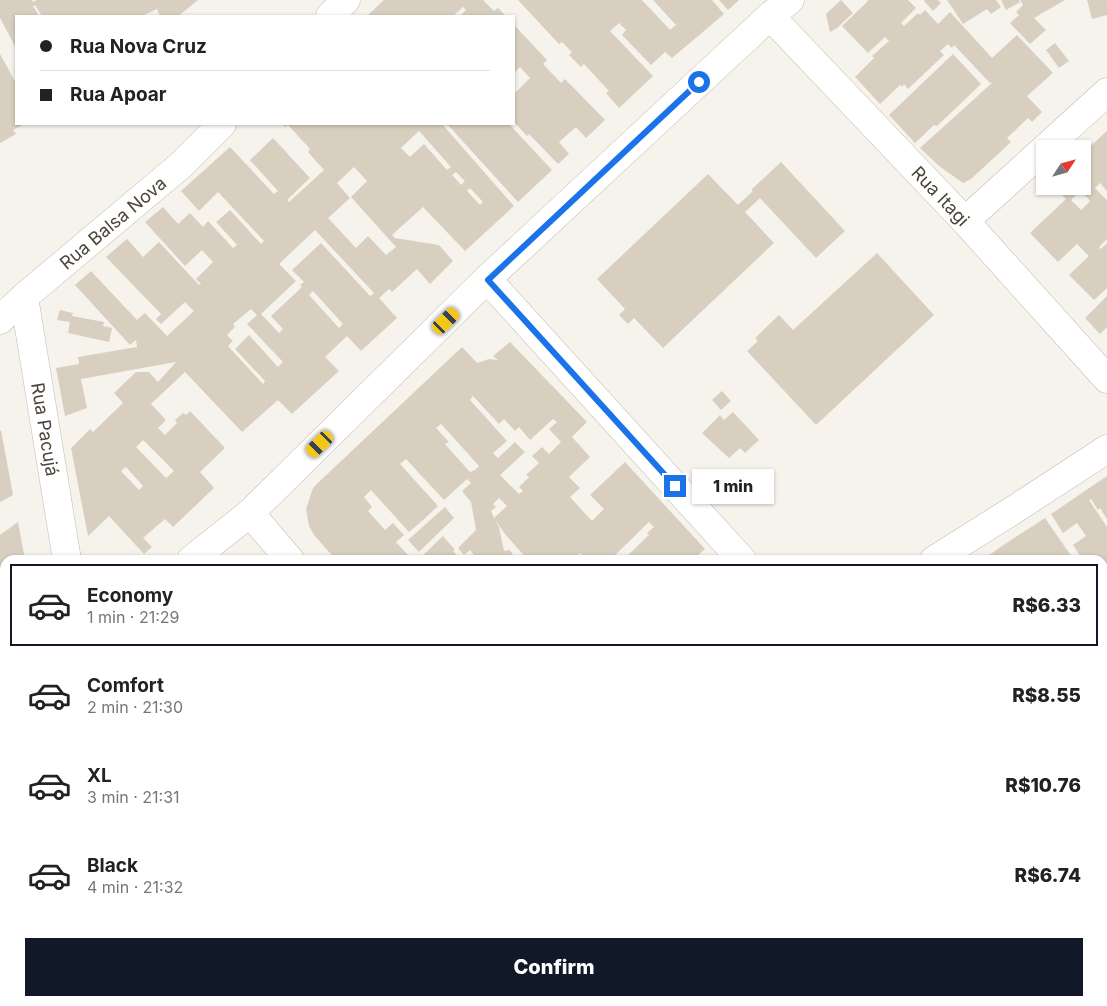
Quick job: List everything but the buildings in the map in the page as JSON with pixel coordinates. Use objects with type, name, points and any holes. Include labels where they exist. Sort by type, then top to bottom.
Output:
[{"type":"street","points":[[331,15],[346,0]]},
{"type":"street","points":[[197,555],[250,513],[488,280],[780,8]]},
{"type":"street","name":"Rua Itagi","points":[[780,8],[965,221],[1107,379]]},
{"type":"street","points":[[965,221],[1107,92]]},
{"type":"street","name":"Rua Balsa Nova","points":[[0,320],[180,165],[221,125]]},
{"type":"street","points":[[488,280],[737,555]]},
{"type":"street","name":"Rua Pacujá","points":[[24,298],[66,555]]},
{"type":"street","points":[[942,555],[1107,449]]},
{"type":"street","points":[[250,513],[286,555]]},
{"type":"route","points":[[675,486],[488,280],[699,82]]}]
